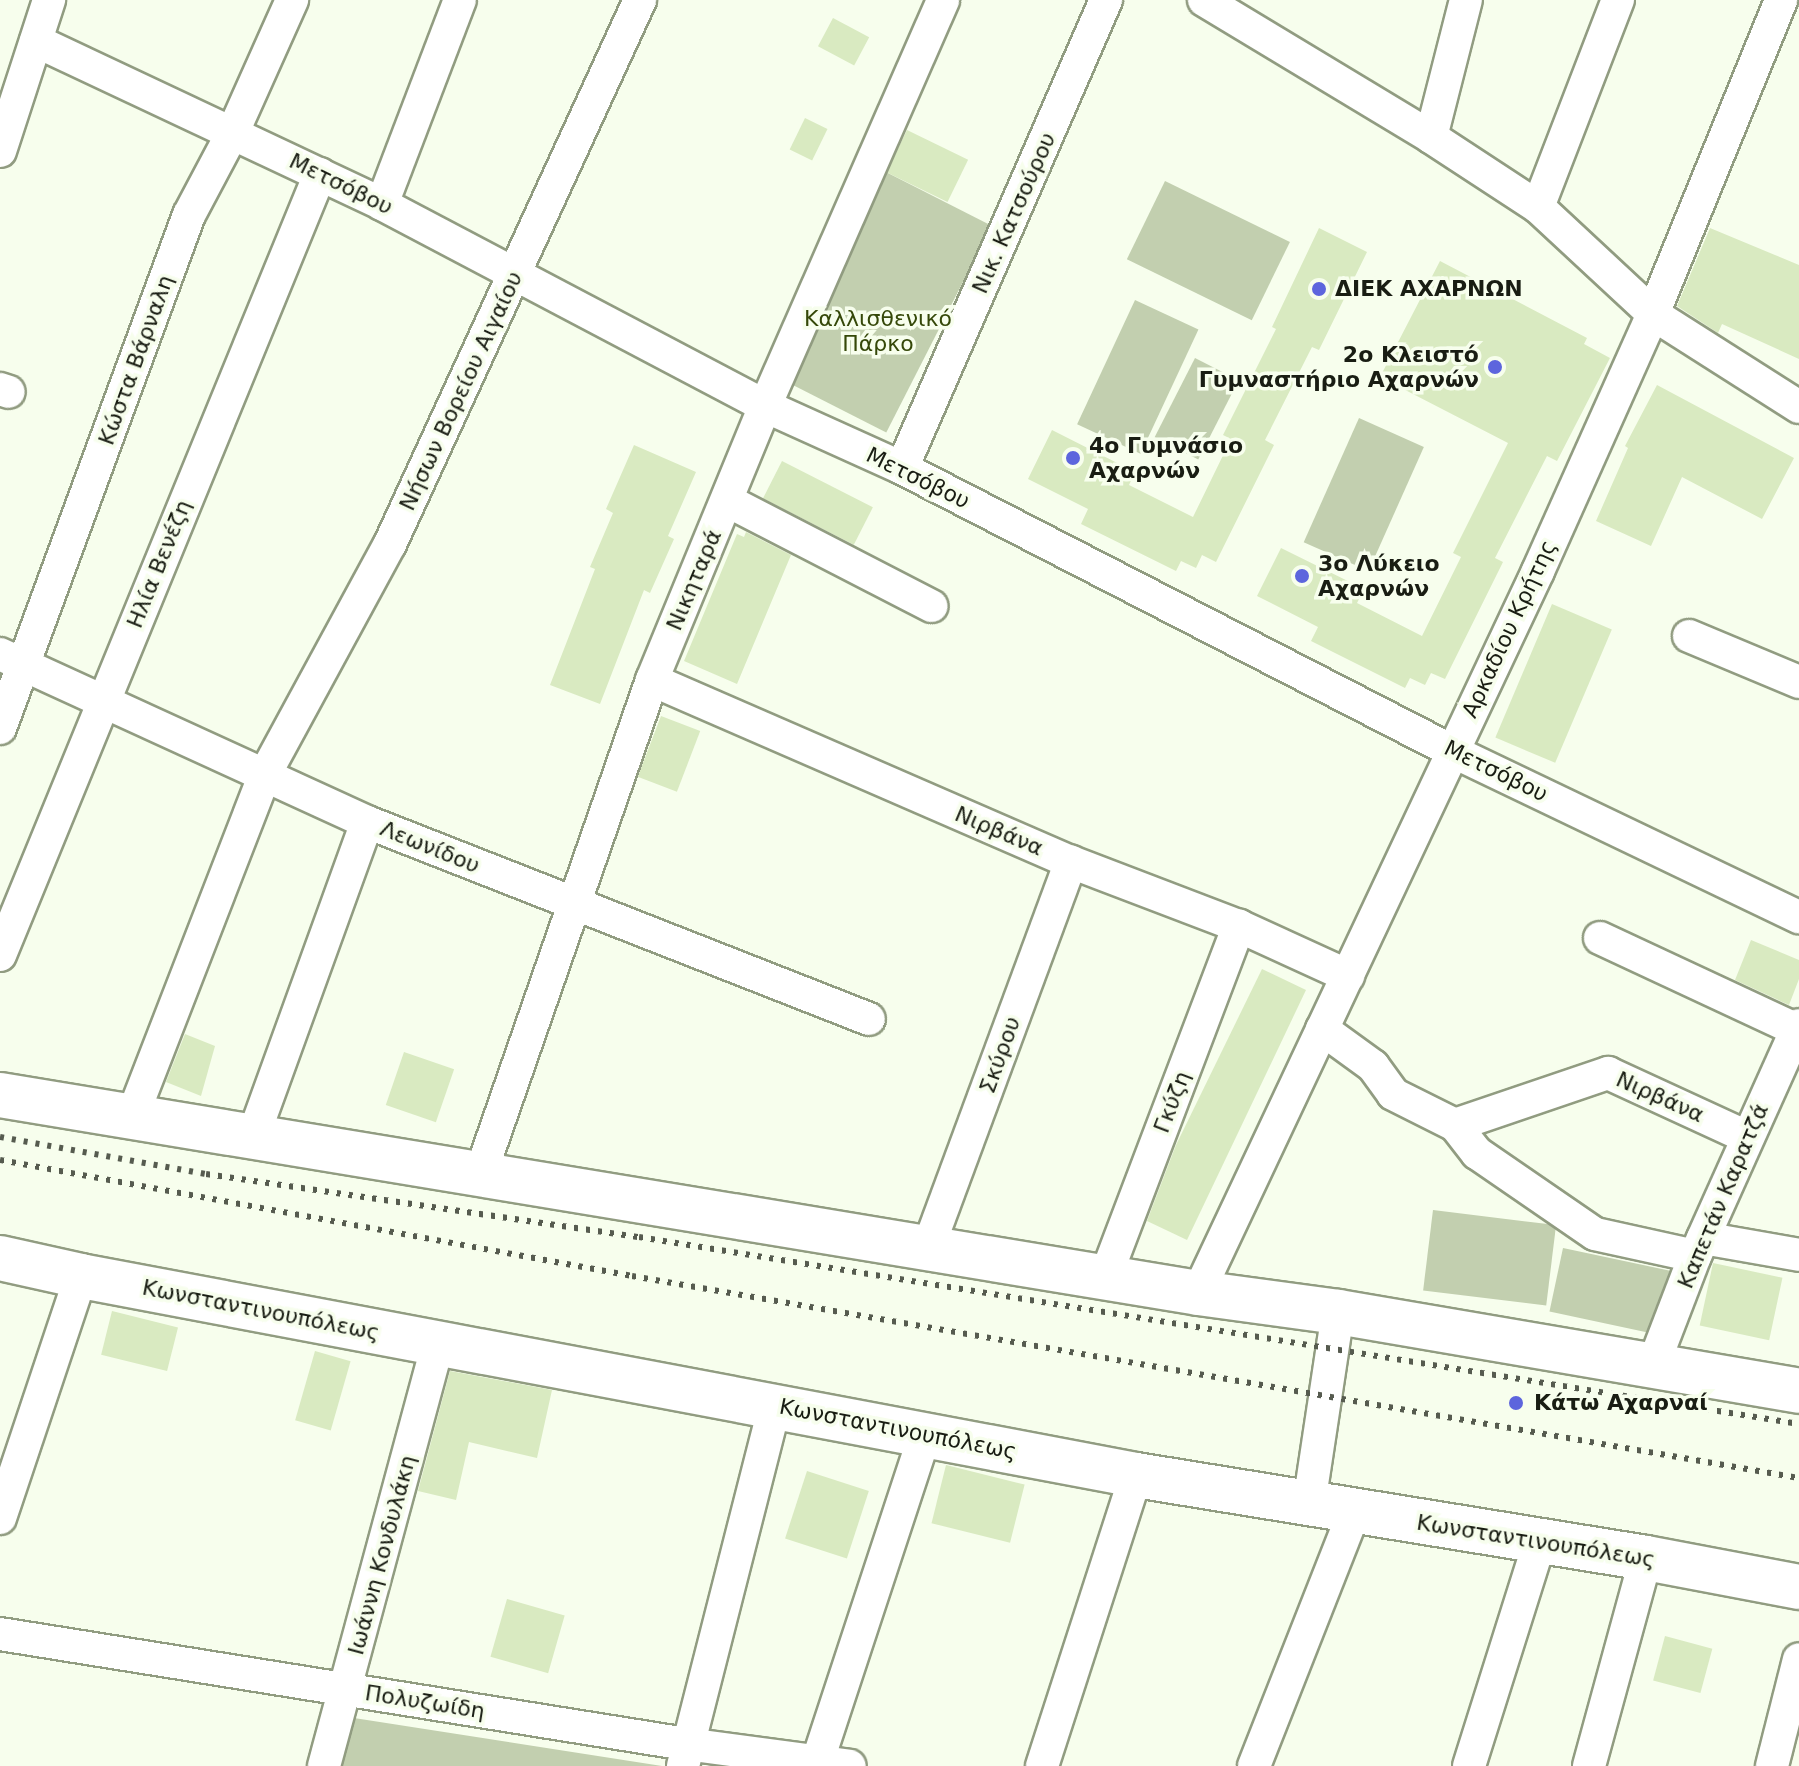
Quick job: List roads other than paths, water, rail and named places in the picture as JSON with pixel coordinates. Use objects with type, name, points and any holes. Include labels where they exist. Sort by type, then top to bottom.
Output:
[{"type":"street","points":[[0,151],[49,0]]},
{"type":"street","name":"Κώστα Βάρναλη","points":[[0,728],[12,659],[189,215],[233,132],[292,0]]},
{"type":"street","points":[[382,204],[460,0]]},
{"type":"street","name":"Νήσων Βορείου Αιγαίου","points":[[132,1117],[265,774],[390,544],[640,0]]},
{"type":"street","name":"Νικηταρά","points":[[480,1175],[652,680],[765,406],[943,0]]},
{"type":"street","name":"Νικ. Κατσούρου","points":[[902,468],[1106,0]]},
{"type":"street","points":[[1204,0],[1431,137],[1538,207],[1653,314],[1799,407]]},
{"type":"street","points":[[1431,137],[1466,0]]},
{"type":"street","points":[[1538,207],[1618,0]]},
{"type":"street","name":"Αρκαδίου Κρήτης","points":[[1198,1293],[1348,976],[1653,314],[1765,46],[1781,0]]},
{"type":"street","name":"Μετσόβου","points":[[36,41],[382,204],[765,406],[902,468],[1452,751],[1799,917]]},
{"type":"street","name":"Ηλία Βενέζη","points":[[0,955],[320,174]]},
{"type":"street","points":[[728,501],[931,606]]},
{"type":"street","points":[[1689,636],[1799,682]]},
{"type":"street","name":"Λεωνίδου","points":[[12,659],[101,703],[367,822],[869,1019]]},
{"type":"street","name":"Νιρβάνα","points":[[652,680],[1071,862],[1239,926],[1348,976]]},
{"type":"street","points":[[253,1137],[367,822]]},
{"type":"street","name":"Σκύρου","points":[[928,1248],[1071,862]]},
{"type":"street","name":"Γκύζη","points":[[1105,1278],[1239,926]]},
{"type":"street","points":[[1600,938],[1798,1028]]},
{"type":"street","name":"Καπετάν Καρατζά","points":[[1652,1368],[1699,1247],[1798,1028]]},
{"type":"street","points":[[1322,1029],[1373,1066],[1393,1094],[1455,1125],[1477,1153],[1595,1234],[1799,1255]]},
{"type":"street","name":"Νιρβάνα","points":[[1455,1125],[1608,1073],[1747,1137]]},
{"type":"street","points":[[0,1095],[1105,1278],[1338,1312],[1799,1391]]},
{"type":"street","name":"Κωνσταντινουπόλεως","points":[[0,1258],[81,1276],[1136,1475],[1646,1558],[1799,1587]]},
{"type":"street","points":[[0,1518],[81,1276]]},
{"type":"street","points":[[1309,1504],[1338,1312]]},
{"type":"street","name":"Ιωάννη Κονδυλάκη","points":[[324,1766],[438,1343]]},
{"type":"street","points":[[684,1755],[775,1405]]},
{"type":"street","points":[[817,1764],[925,1434]]},
{"type":"street","points":[[1042,1766],[1136,1475]]},
{"type":"street","points":[[1254,1766],[1354,1512]]},
{"type":"street","points":[[1469,1766],[1540,1541]]},
{"type":"street","points":[[1589,1766],[1646,1558]]},
{"type":"street","name":"Πολυζωίδη","points":[[0,1634],[346,1690],[684,1755],[850,1766]]},
{"type":"street","points":[[1772,1766],[1799,1659]]},
{"type":"railway","points":[[0,1137],[206,1174],[639,1237],[1799,1424]]},
{"type":"railway","points":[[0,1160],[632,1276],[1799,1478]]},
{"type":"place","name":"ΔΙΕΚ ΑΧΑΡΝΩΝ","points":[[1319,289]]},
{"type":"place","name":"2ο Κλειστό Γυμναστήριο Αχαρνών","points":[[1495,367]]},
{"type":"place","name":"4ο Γυμνάσιο Αχαρνών","points":[[1073,458]]},
{"type":"place","name":"3ο Λύκειο Αχαρνών","points":[[1302,576]]},
{"type":"place","name":"Κάτω Αχαρναί","points":[[1516,1403]]},
{"type":"park label","name":"Καλλισθενικό Πάρκο","points":[[878,330]]}]
